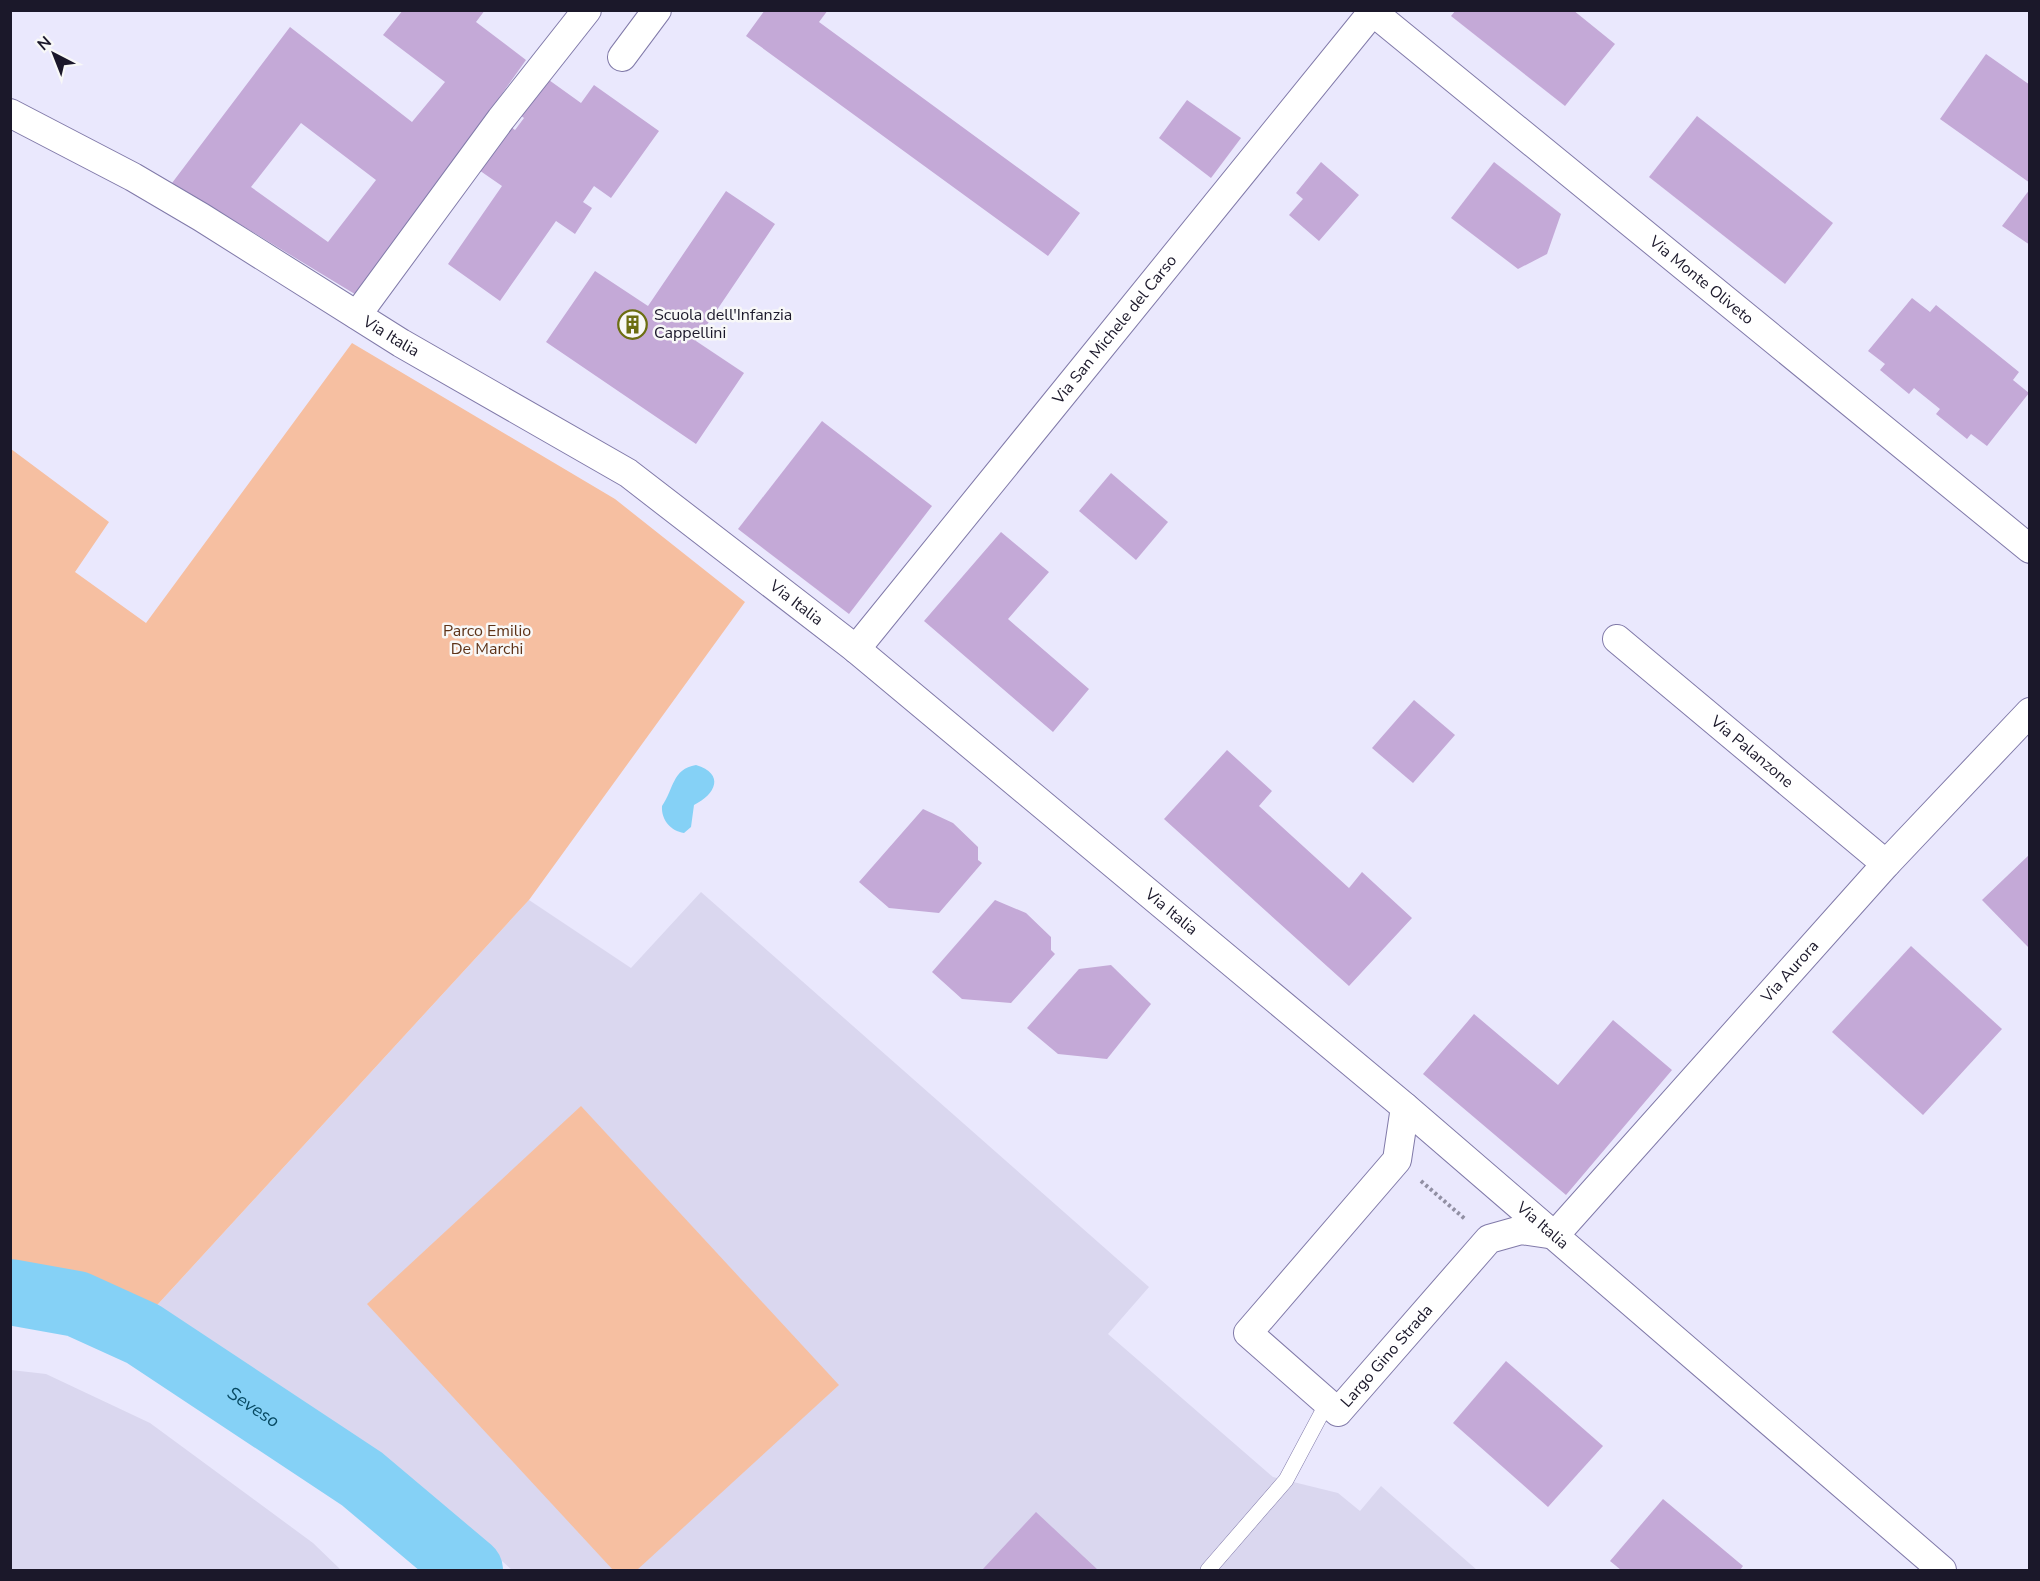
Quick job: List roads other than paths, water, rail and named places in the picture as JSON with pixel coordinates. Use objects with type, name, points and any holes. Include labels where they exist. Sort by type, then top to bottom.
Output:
[{"type":"street","name":"Via Italia","points":[[357,315],[501,119],[586,10]]},
{"type":"street","points":[[622,57],[657,10]]},
{"type":"street","name":"Via Monte Oliveto","points":[[1373,11],[2030,549]]},
{"type":"street","name":"Via San Michele del Carso","points":[[856,649],[1373,11]]},
{"type":"street","name":"Via Italia","points":[[10,113],[133,177],[201,217],[401,343],[628,472],[856,649],[1406,1107],[1942,1570]]},
{"type":"street","name":"Via Palanzone","points":[[1617,639],[1886,864]]},
{"type":"street","name":"Via Aurora","points":[[1555,1236],[1886,864],[2030,712]]},
{"type":"street","name":"Largo Gino Strada","points":[[1406,1107],[1397,1160],[1248,1333],[1327,1403],[1338,1412],[1489,1239],[1521,1230],[1555,1236]]},
{"type":"lane","points":[[1208,1570],[1286,1480],[1327,1403]]},
{"type":"water","points":[[696,765],[711,774],[714,784],[708,795],[694,805],[691,827],[684,833],[668,824],[663,816],[662,806],[678,775],[688,767]]},
{"type":"waterway","name":"Seveso","points":[[10,1292],[77,1304],[143,1334],[362,1479],[470,1570]]},
{"type":"place","name":"Scuola dell'Infanzia Cappellini","points":[[633,324]]},
{"type":"park label","name":"Parco Emilio De Marchi","points":[[487,640]]}]
